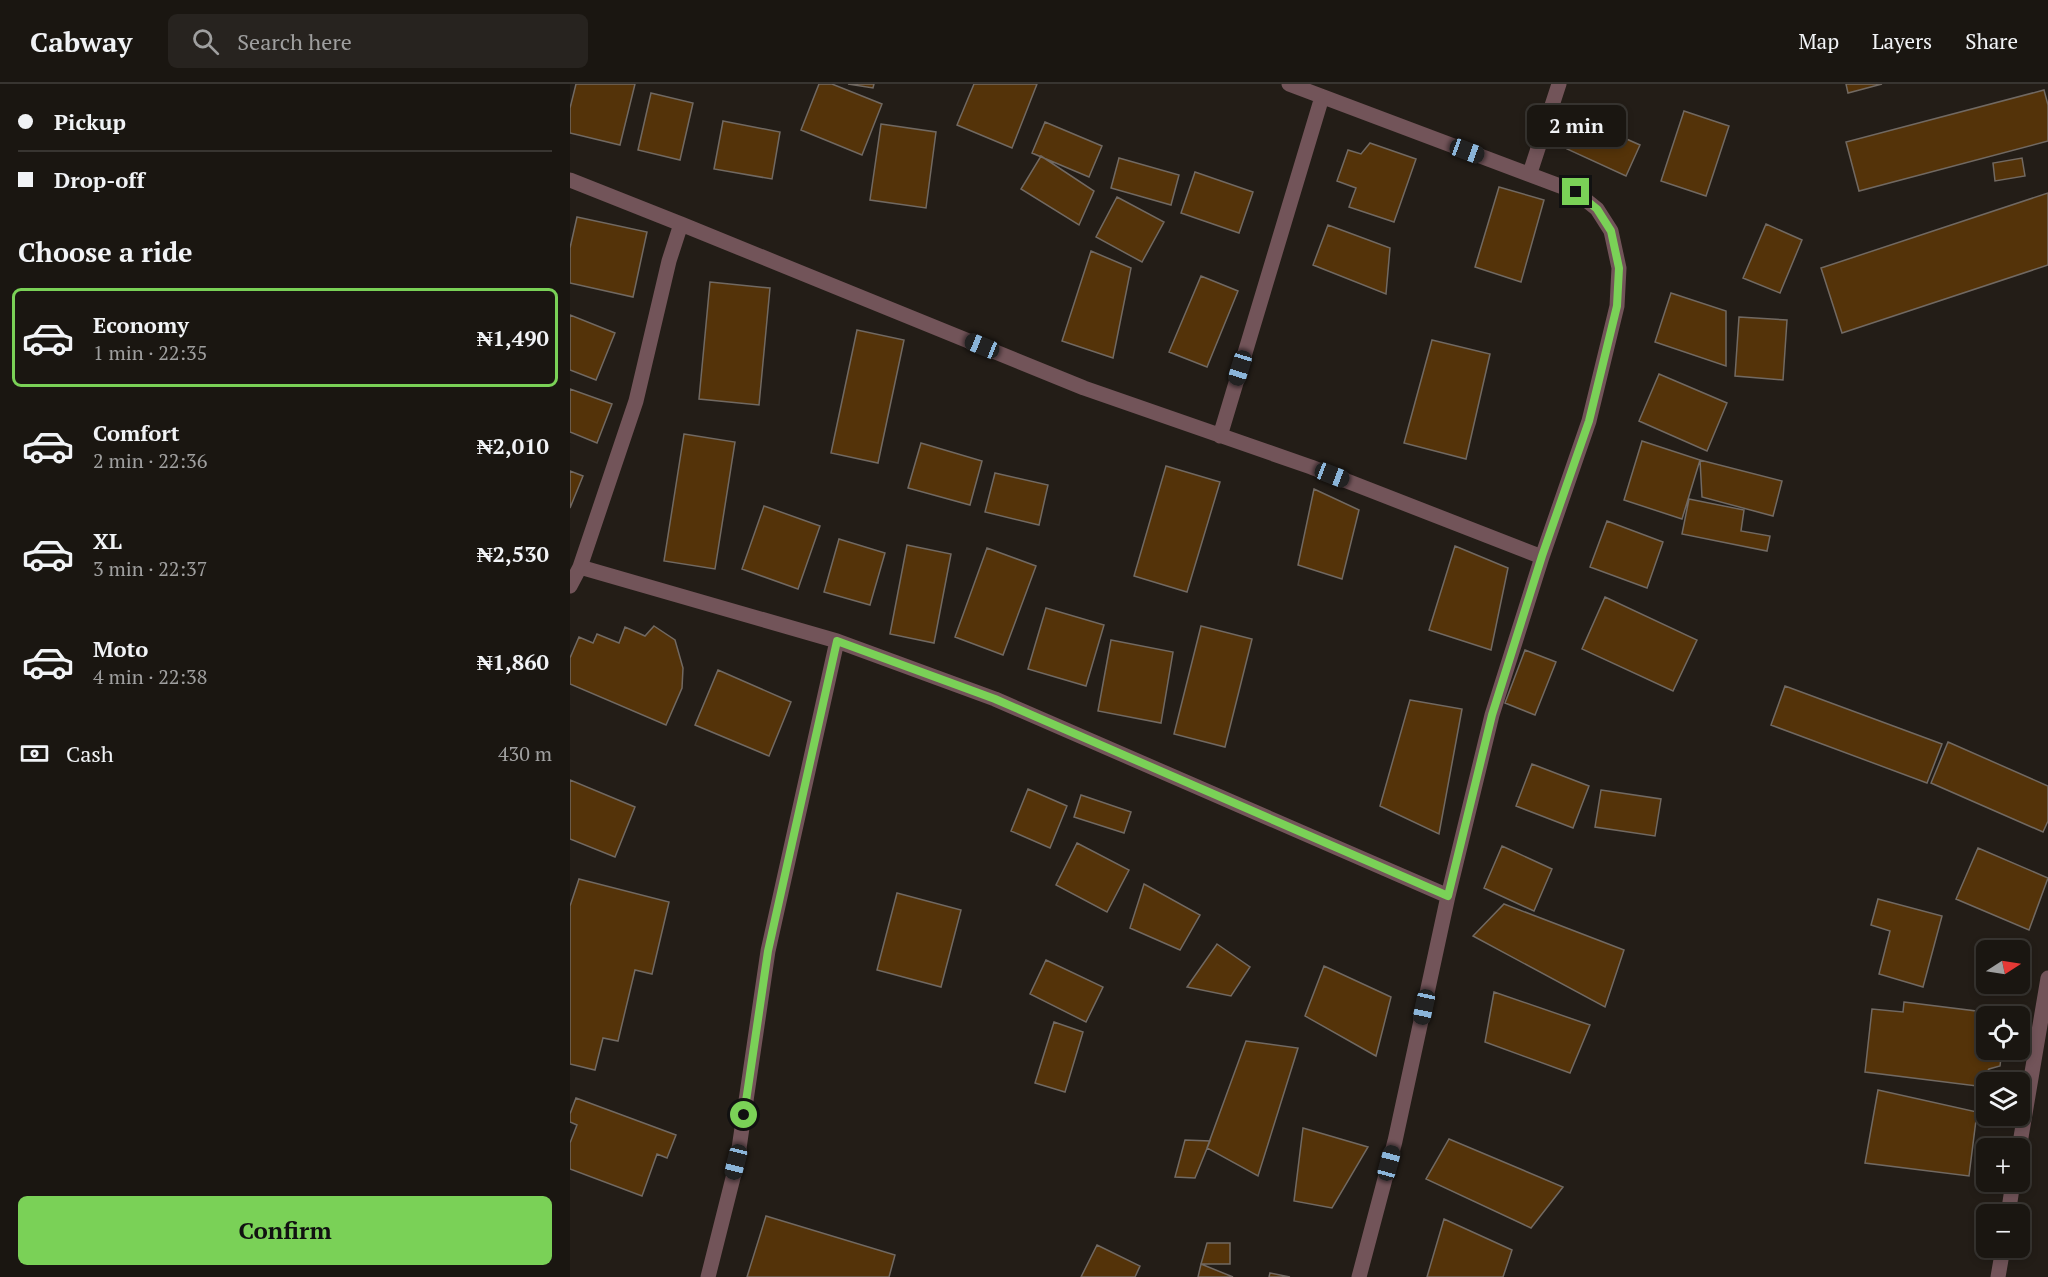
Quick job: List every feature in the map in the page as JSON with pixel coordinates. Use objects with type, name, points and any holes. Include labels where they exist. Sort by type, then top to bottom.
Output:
[{"type":"street","points":[[1289,84],[1576,192],[1597,209],[1611,231],[1619,268],[1617,306],[1605,364],[1589,421],[1542,556],[1492,715],[1448,896],[1395,1141],[1359,1277]]},
{"type":"street","points":[[1530,173],[1559,84]]},
{"type":"street","points":[[1220,436],[1322,97]]},
{"type":"street","points":[[570,180],[1084,388],[1311,467],[1542,556]]},
{"type":"street","points":[[570,586],[580,567],[636,401],[669,261],[681,224]]},
{"type":"street","points":[[580,567],[837,641],[995,699],[1448,896]]},
{"type":"street","points":[[708,1277],[736,1162],[768,951],[837,641]]},
{"type":"street","points":[[2021,1138],[2048,978]]},
{"type":"street","points":[[1998,1277],[2001,1258]]},
{"type":"building","points":[[576,84],[635,84],[620,145],[570,133],[570,108]]},
{"type":"building","points":[[819,84],[832,84],[882,104],[862,155],[801,130]]},
{"type":"building","points":[[848,84],[874,84],[873,88]]},
{"type":"building","points":[[974,84],[1037,84],[1012,148],[957,125]]},
{"type":"building","points":[[1846,84],[1882,84],[1848,93]]},
{"type":"building","points":[[2044,90],[2048,105],[2048,141],[1859,191],[1846,142]]},
{"type":"building","points":[[651,93],[693,103],[680,160],[638,150]]},
{"type":"building","points":[[1684,111],[1729,126],[1706,196],[1661,181]]},
{"type":"building","points":[[1581,119],[1640,145],[1626,176],[1567,149]]},
{"type":"building","points":[[723,121],[780,132],[772,179],[714,169]]},
{"type":"building","points":[[1045,122],[1102,146],[1089,177],[1032,153]]},
{"type":"building","points":[[881,124],[936,132],[926,208],[870,200]]},
{"type":"building","points":[[1370,143],[1416,159],[1394,222],[1349,207],[1356,188],[1337,181],[1348,150],[1361,154]]},
{"type":"building","points":[[1041,156],[1094,191],[1079,225],[1021,189]]},
{"type":"building","points":[[1119,158],[1179,175],[1171,205],[1111,188]]},
{"type":"building","points":[[2022,158],[2025,176],[1995,181],[1993,163]]},
{"type":"building","points":[[1195,172],[1253,192],[1239,233],[1181,213]]},
{"type":"building","points":[[1499,187],[1544,200],[1521,282],[1475,267]]},
{"type":"building","points":[[2048,193],[2048,265],[1842,333],[1821,268]]},
{"type":"building","points":[[1117,197],[1164,222],[1142,262],[1096,237]]},
{"type":"building","points":[[577,217],[647,232],[633,297],[570,283],[570,248]]},
{"type":"building","points":[[1766,224],[1802,240],[1780,293],[1743,278]]},
{"type":"building","points":[[1328,225],[1390,248],[1386,294],[1313,265]]},
{"type":"building","points":[[1091,251],[1131,268],[1113,358],[1062,341]]},
{"type":"building","points":[[1201,276],[1238,291],[1207,367],[1169,352]]},
{"type":"building","points":[[710,282],[770,288],[759,405],[699,399]]},
{"type":"building","points":[[1671,293],[1726,311],[1726,366],[1655,342]]},
{"type":"building","points":[[570,315],[615,333],[596,380],[570,370]]},
{"type":"building","points":[[1739,317],[1787,320],[1783,380],[1735,376]]},
{"type":"building","points":[[857,330],[904,340],[878,463],[831,453]]},
{"type":"building","points":[[1432,340],[1490,354],[1466,459],[1404,443]]},
{"type":"building","points":[[1659,374],[1727,403],[1707,451],[1639,421]]},
{"type":"building","points":[[570,389],[612,404],[597,443],[570,432]]},
{"type":"building","points":[[684,434],[735,442],[715,569],[664,561]]},
{"type":"building","points":[[1642,441],[1700,460],[1682,519],[1624,500]]},
{"type":"building","points":[[921,443],[982,461],[970,505],[908,488]]},
{"type":"building","points":[[1700,460],[1782,481],[1773,516],[1702,497]]},
{"type":"building","points":[[1166,466],[1220,482],[1187,592],[1134,576]]},
{"type":"building","points":[[570,471],[583,476],[570,508]]},
{"type":"building","points":[[995,473],[1048,485],[1039,525],[985,512]]},
{"type":"building","points":[[1314,489],[1359,510],[1342,579],[1298,565]]},
{"type":"building","points":[[1689,499],[1744,510],[1741,531],[1770,536],[1767,551],[1682,534]]},
{"type":"building","points":[[764,506],[820,526],[798,589],[742,569]]},
{"type":"building","points":[[1607,521],[1663,542],[1647,588],[1590,567]]},
{"type":"building","points":[[839,539],[885,553],[870,605],[824,592]]},
{"type":"building","points":[[907,545],[951,554],[934,643],[890,634]]},
{"type":"building","points":[[1455,546],[1508,568],[1491,650],[1429,630]]},
{"type":"building","points":[[987,548],[1036,566],[1003,655],[955,637]]},
{"type":"building","points":[[1605,597],[1697,640],[1673,691],[1582,649]]},
{"type":"building","points":[[1046,608],[1104,625],[1086,686],[1028,669]]},
{"type":"building","points":[[654,626],[675,640],[683,668],[682,688],[666,725],[570,684],[570,658],[579,637],[593,643],[597,634],[619,643],[625,627],[645,636]]},
{"type":"building","points":[[1201,626],[1252,639],[1225,747],[1174,734]]},
{"type":"building","points":[[1111,640],[1173,652],[1161,723],[1098,711]]},
{"type":"building","points":[[1525,650],[1556,662],[1535,715],[1505,703]]},
{"type":"building","points":[[718,670],[791,702],[769,756],[695,725]]},
{"type":"building","points":[[1785,686],[1942,744],[1927,783],[1771,725]]},
{"type":"building","points":[[1410,700],[1462,709],[1439,834],[1380,806]]},
{"type":"building","points":[[1948,742],[2048,786],[2048,821],[2043,832],[1931,783]]},
{"type":"building","points":[[1532,764],[1589,786],[1573,828],[1516,806]]},
{"type":"building","points":[[570,780],[635,807],[615,857],[570,839]]},
{"type":"building","points":[[1028,789],[1067,806],[1050,848],[1011,831]]},
{"type":"building","points":[[1601,790],[1661,799],[1655,836],[1595,827]]},
{"type":"building","points":[[1081,795],[1131,812],[1124,833],[1074,817]]},
{"type":"building","points":[[1077,843],[1129,870],[1107,912],[1056,885]]},
{"type":"building","points":[[1502,846],[1552,869],[1534,911],[1484,888]]},
{"type":"building","points":[[1978,848],[2048,878],[2029,930],[1956,899]]},
{"type":"building","points":[[579,879],[669,902],[652,974],[635,970],[618,1041],[603,1038],[595,1070],[570,1064],[570,906]]},
{"type":"building","points":[[1144,884],[1200,915],[1180,950],[1130,928]]},
{"type":"building","points":[[897,893],[961,910],[941,987],[877,970]]},
{"type":"building","points":[[1878,899],[1942,916],[1923,987],[1879,974],[1890,931],[1871,925]]},
{"type":"building","points":[[1504,904],[1624,950],[1605,1007],[1473,936]]},
{"type":"building","points":[[1217,944],[1250,967],[1231,996],[1187,987]]},
{"type":"building","points":[[1046,960],[1103,987],[1086,1022],[1030,994]]},
{"type":"building","points":[[1324,966],[1391,997],[1376,1056],[1305,1016]]},
{"type":"building","points":[[1494,992],[1590,1025],[1570,1073],[1485,1042]]},
{"type":"building","points":[[1904,1002],[1976,1011],[1976,1060],[2001,1060],[2000,1066],[1989,1069],[1987,1072],[1976,1072],[1976,1086],[1865,1072],[1872,1009],[1903,1012]]},
{"type":"building","points":[[1054,1022],[1083,1032],[1065,1092],[1035,1083]]},
{"type":"building","points":[[1246,1041],[1298,1048],[1258,1176],[1207,1148]]},
{"type":"building","points":[[1878,1090],[1976,1112],[1969,1176],[1865,1163]]},
{"type":"building","points":[[576,1098],[676,1135],[667,1158],[657,1154],[642,1196],[570,1169],[570,1143],[577,1125],[570,1122],[570,1114]]},
{"type":"building","points":[[1303,1128],[1368,1147],[1332,1208],[1294,1201]]},
{"type":"building","points":[[1449,1139],[1563,1187],[1531,1228],[1426,1179]]},
{"type":"building","points":[[1185,1140],[1210,1141],[1195,1178],[1175,1177]]},
{"type":"building","points":[[766,1216],[895,1255],[889,1277],[747,1277]]},
{"type":"building","points":[[1444,1219],[1512,1250],[1503,1277],[1427,1277]]},
{"type":"building","points":[[1207,1243],[1230,1243],[1230,1264],[1201,1264]]},
{"type":"building","points":[[1097,1245],[1140,1266],[1135,1277],[1081,1277]]},
{"type":"building","points":[[1201,1264],[1233,1277],[1198,1277]]},
{"type":"building","points":[[1270,1273],[1290,1277],[1269,1277]]},
{"type":"route","points":[[744,1115],[768,951],[837,641],[995,699],[1448,896],[1492,715],[1542,556],[1589,421],[1605,364],[1617,306],[1619,268],[1611,231],[1597,209],[1576,192]]}]
